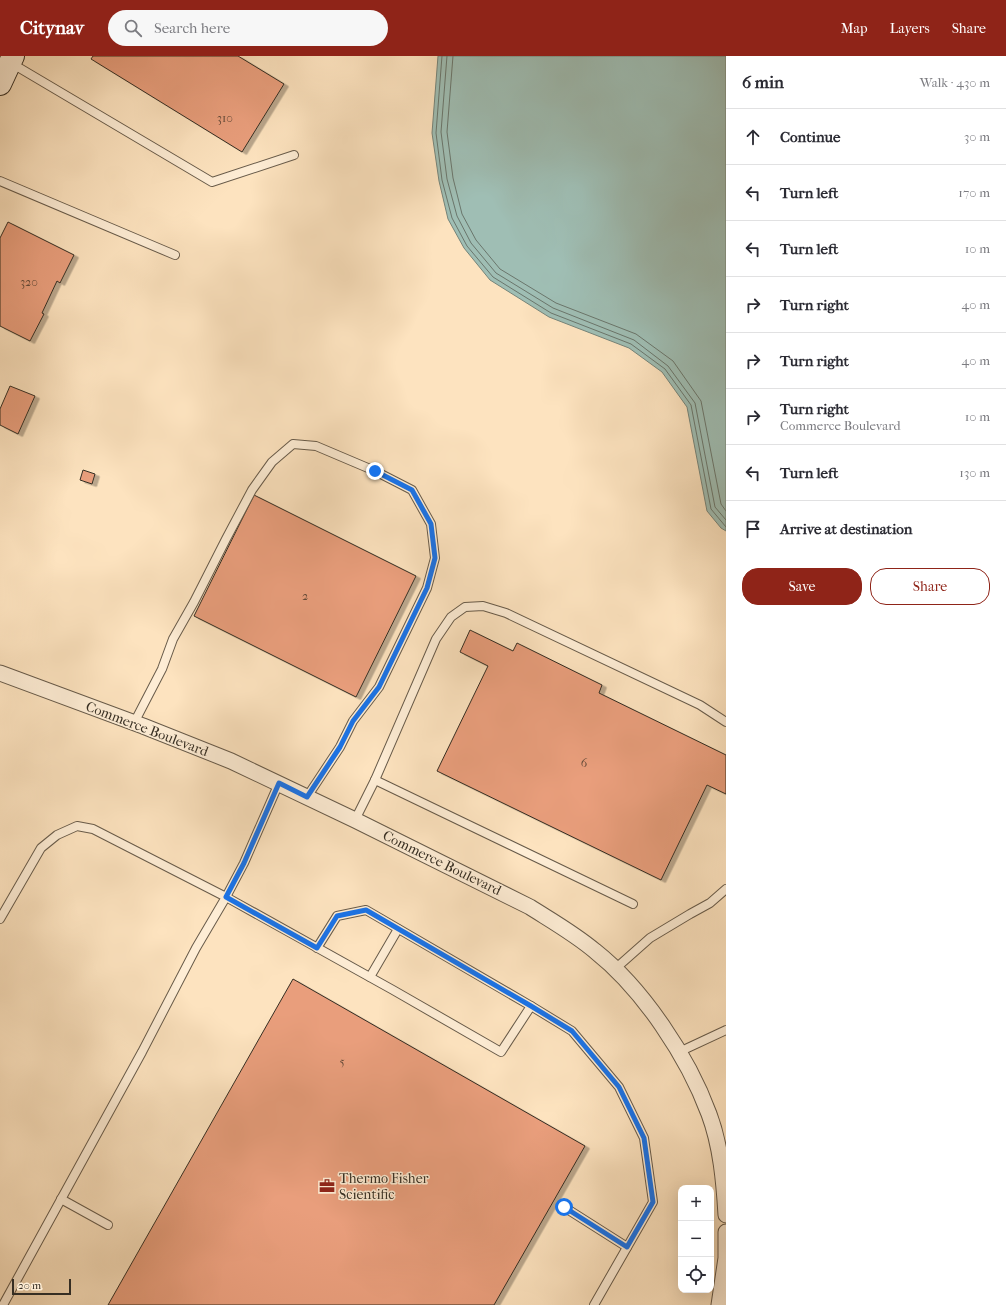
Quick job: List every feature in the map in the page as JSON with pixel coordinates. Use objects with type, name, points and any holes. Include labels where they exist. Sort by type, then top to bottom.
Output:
[{"type":"main road","points":[[0,84],[12,59]]},
{"type":"street","name":"Commerce Boulevard","points":[[0,673],[204,750],[279,783],[530,907],[565,928],[615,969],[638,994],[679,1052],[695,1081],[709,1115],[718,1147],[724,1187],[726,1216]]},
{"type":"street","points":[[722,1298],[726,1258],[726,1232]]},
{"type":"lane","points":[[12,59],[212,182],[294,155]]},
{"type":"lane","points":[[0,181],[175,255]]},
{"type":"lane","points":[[134,723],[162,669],[173,639],[249,496],[272,462],[293,444],[316,446],[368,468],[412,490],[431,524],[435,558],[427,588],[379,687],[353,721],[340,747],[307,797]]},
{"type":"lane","points":[[355,820],[375,780],[436,639],[451,616],[465,607],[484,606],[506,612],[700,705],[726,722]]},
{"type":"lane","points":[[375,780],[633,904]]},
{"type":"lane","points":[[3,1305],[142,1052],[196,948],[244,863],[279,783]]},
{"type":"lane","points":[[0,919],[41,848],[57,835],[77,826],[93,829],[226,897],[501,1052],[531,1006]]},
{"type":"lane","points":[[615,969],[650,938],[710,903],[726,889]]},
{"type":"lane","points":[[317,948],[337,916],[366,910],[572,1031],[619,1087],[644,1138],[653,1202],[594,1305]]},
{"type":"lane","points":[[370,977],[398,929]]},
{"type":"lane","points":[[679,1052],[726,1030]]},
{"type":"lane","points":[[61,1199],[108,1225]]},
{"type":"lane","points":[[564,1207],[627,1247]]},
{"type":"water","points":[[438,56],[726,56],[726,531],[721,528],[707,511],[687,407],[662,372],[629,348],[549,317],[490,280],[464,248],[448,219],[439,181],[432,133]]},
{"type":"building","points":[[93,56],[238,56],[284,84],[242,152],[91,59]]},
{"type":"building","points":[[8,222],[74,255],[60,283],[57,281],[42,313],[44,314],[30,341],[0,326],[0,238]]},
{"type":"building","points":[[10,386],[35,396],[18,434],[0,425],[0,409]]},
{"type":"building","points":[[83,470],[95,474],[92,484],[80,480]]},
{"type":"building","points":[[254,495],[416,576],[356,697],[194,616]]},
{"type":"building","points":[[470,630],[513,651],[517,643],[602,685],[599,693],[726,755],[726,794],[707,785],[661,880],[437,771],[488,666],[460,652]]},
{"type":"building","points":[[293,979],[585,1146],[494,1305],[108,1305]]},
{"type":"place","name":"Thermo Fisher Scientific","points":[[327,1186]]},
{"type":"route","points":[[375,471],[412,490],[431,524],[435,558],[427,588],[379,687],[353,721],[340,747],[307,797],[279,783],[244,863],[226,897],[317,948],[337,916],[366,910],[572,1031],[619,1087],[644,1138],[653,1202],[627,1247],[564,1207]]}]
